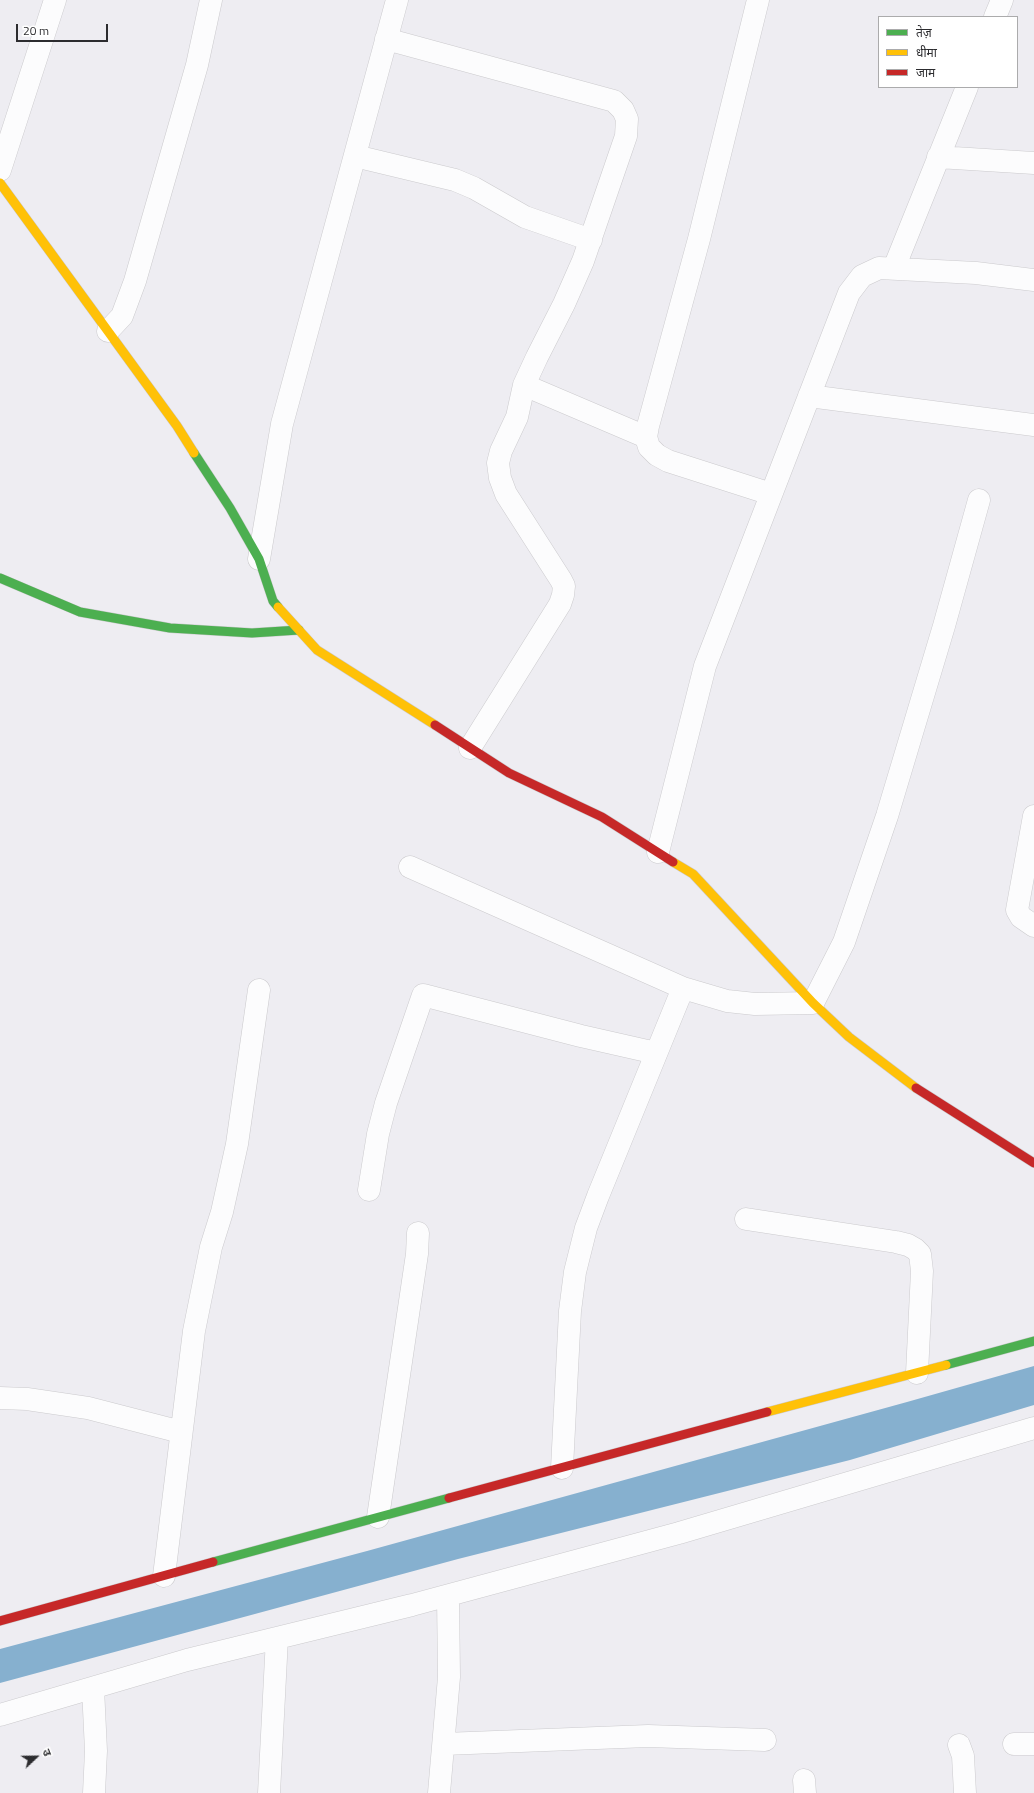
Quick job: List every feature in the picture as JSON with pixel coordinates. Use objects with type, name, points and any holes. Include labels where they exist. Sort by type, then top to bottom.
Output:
[{"type":"street","points":[[0,170],[55,0]]},
{"type":"street","points":[[108,331],[122,316],[135,281],[197,65],[211,0]]},
{"type":"street","points":[[259,558],[282,424],[397,0]]},
{"type":"street","points":[[758,0],[699,239],[646,437],[649,447],[657,455],[668,461],[771,494]]},
{"type":"street","points":[[996,16],[1002,0]]},
{"type":"street","points":[[386,39],[614,101],[627,119],[626,136],[576,280],[524,385],[517,417],[501,451],[498,463],[500,478],[506,494],[561,580],[564,586],[563,595],[560,604],[470,748]]},
{"type":"street","points":[[894,268],[967,88]]},
{"type":"street","points":[[355,156],[455,180],[474,188],[525,217],[590,240]]},
{"type":"street","points":[[938,158],[1034,163]]},
{"type":"street","points":[[0,182],[177,426],[230,508],[259,558],[273,601],[317,650],[509,773],[602,817],[694,874],[813,1003],[849,1036],[917,1089],[1034,1164]]},
{"type":"street","points":[[658,852],[705,666],[849,293],[862,276],[878,268],[976,273],[1034,280]]},
{"type":"street","points":[[524,385],[646,437]]},
{"type":"street","points":[[809,396],[1034,425]]},
{"type":"street","points":[[813,1003],[844,942],[886,816],[944,626],[978,500]]},
{"type":"street","points":[[0,578],[80,612],[170,628],[252,633],[299,630]]},
{"type":"street","points":[[1034,816],[1017,910],[1021,917],[1034,926]]},
{"type":"street","points":[[410,867],[683,988],[727,1001],[755,1004],[813,1003]]},
{"type":"street","points":[[562,1468],[570,1311],[575,1272],[586,1228],[683,988]]},
{"type":"street","points":[[164,1576],[194,1332],[211,1247],[222,1212],[237,1144],[259,990]]},
{"type":"street","points":[[370,1190],[378,1134],[386,1103],[423,996],[581,1036],[656,1053]]},
{"type":"street","points":[[746,1219],[896,1242],[908,1245],[915,1249],[920,1254],[922,1271],[917,1373]]},
{"type":"street","points":[[378,1517],[418,1254],[418,1233]]},
{"type":"street","points":[[0,1621],[378,1517],[1034,1341]]},
{"type":"street","points":[[0,1398],[27,1399],[88,1408],[181,1432]]},
{"type":"street","points":[[0,1715],[187,1660],[448,1596],[679,1533],[1034,1428]]},
{"type":"street","points":[[439,1793],[449,1677],[448,1596]]},
{"type":"street","points":[[269,1793],[277,1638]]},
{"type":"street","points":[[93,1688],[96,1751],[94,1793]]},
{"type":"street","points":[[444,1744],[648,1736],[765,1740]]},
{"type":"street","points":[[959,1745],[963,1756],[965,1793]]},
{"type":"water","points":[[1034,1366],[1034,1405],[850,1460],[458,1559],[0,1683],[0,1649],[367,1551]]},
{"type":"traffic: fast","points":[[194,453],[230,508],[259,559],[273,601],[278,607]]},
{"type":"traffic: fast","points":[[0,578],[80,612],[170,628],[252,633],[299,630]]},
{"type":"traffic: fast","points":[[946,1365],[1034,1341]]},
{"type":"traffic: fast","points":[[213,1562],[449,1498]]},
{"type":"traffic: slow","points":[[0,183],[177,426],[194,453]]},
{"type":"traffic: slow","points":[[278,607],[317,650],[435,725]]},
{"type":"traffic: slow","points":[[673,862],[693,874],[813,1003],[849,1037],[916,1088]]},
{"type":"traffic: slow","points":[[767,1412],[946,1365]]},
{"type":"traffic: jam","points":[[435,725],[509,773],[602,817],[673,862]]},
{"type":"traffic: jam","points":[[916,1088],[1034,1163]]},
{"type":"traffic: jam","points":[[449,1498],[767,1412]]},
{"type":"traffic: jam","points":[[0,1621],[213,1562]]}]
